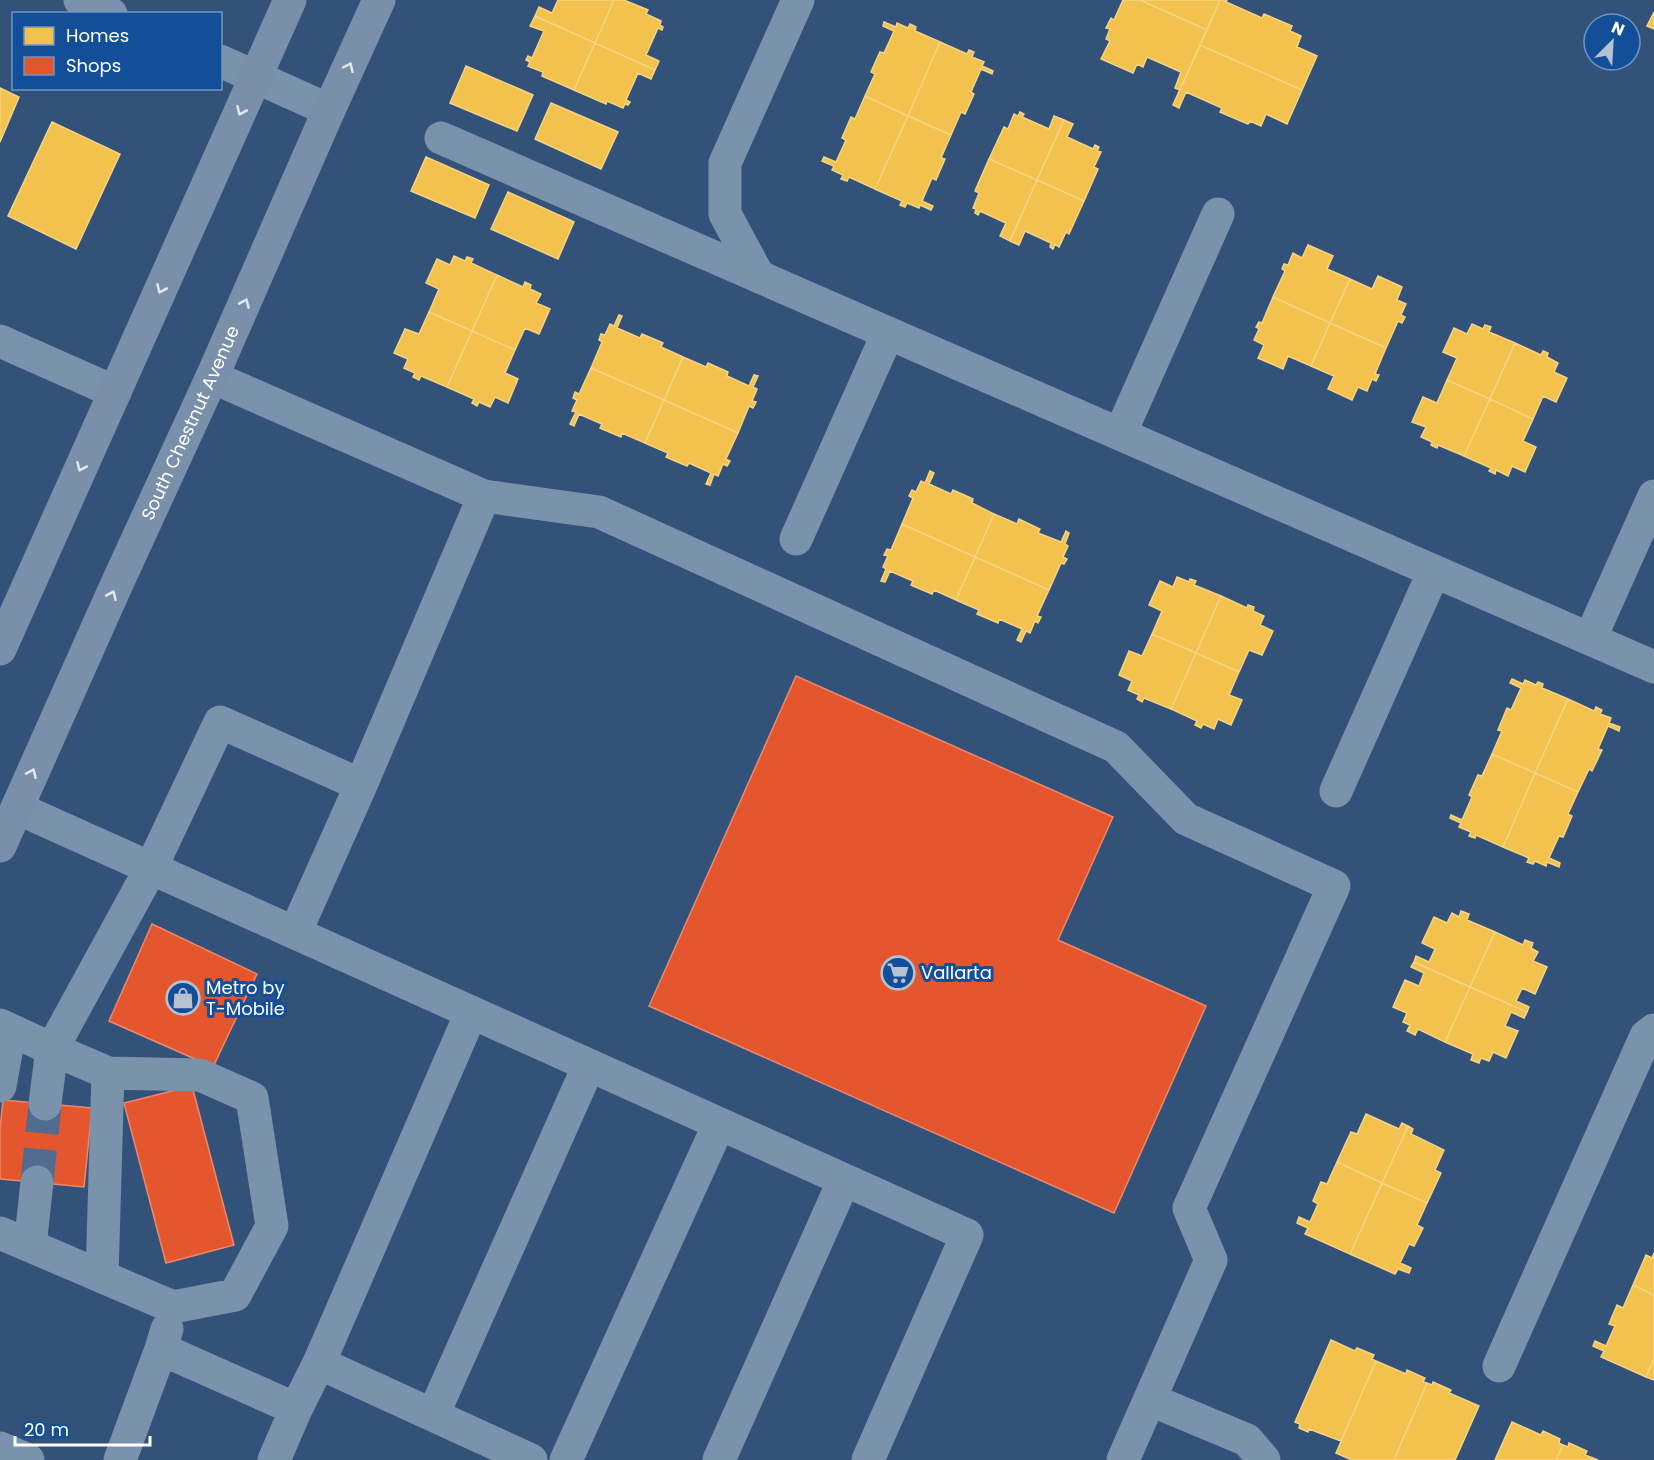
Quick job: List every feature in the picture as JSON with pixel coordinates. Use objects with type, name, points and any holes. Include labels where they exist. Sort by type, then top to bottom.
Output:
[{"type":"main road","points":[[0,649],[290,0]]},
{"type":"main road","name":"South Chestnut Avenue","points":[[0,846],[379,0]]},
{"type":"street","points":[[80,0],[107,12]]},
{"type":"street","points":[[759,277],[725,214],[725,163],[798,0]]},
{"type":"street","points":[[222,62],[329,110]]},
{"type":"street","points":[[441,138],[1654,667]]},
{"type":"street","points":[[1120,434],[1218,214]]},
{"type":"street","points":[[796,539],[888,333]]},
{"type":"street","points":[[0,341],[115,392]]},
{"type":"street","points":[[212,377],[484,496],[599,512],[1116,747],[1186,819],[1334,886],[1189,1208],[1211,1260],[1123,1460]]},
{"type":"street","points":[[295,933],[361,785],[484,496]]},
{"type":"street","points":[[1590,639],[1654,496]]},
{"type":"street","points":[[1336,791],[1434,571]]},
{"type":"street","points":[[45,1104],[52,1049],[151,868],[220,722],[361,785]]},
{"type":"street","points":[[17,808],[967,1235],[868,1460]]},
{"type":"street","points":[[274,1460],[319,1363],[471,1013]]},
{"type":"street","points":[[0,1086],[5,1028],[108,1073],[200,1075],[252,1098],[272,1226],[235,1296],[173,1308],[0,1233]]},
{"type":"street","points":[[1499,1366],[1646,1036],[1654,1030]]},
{"type":"street","points":[[433,1415],[589,1065]]},
{"type":"street","points":[[102,1277],[108,1073]]},
{"type":"street","points":[[566,1460],[719,1124]]},
{"type":"street","points":[[720,1460],[844,1180]]},
{"type":"street","points":[[30,1246],[37,1182]]},
{"type":"street","points":[[120,1460],[161,1349],[173,1308]]},
{"type":"street","points":[[161,1349],[296,1409]]},
{"type":"street","points":[[319,1363],[531,1460]]},
{"type":"street","points":[[1151,1400],[1247,1440],[1264,1460]]},
{"type":"street","points":[[0,1448],[28,1460]]},
{"type":"building: Homes","points":[[558,0],[614,0],[595,43],[535,16],[539,7],[552,13]]},
{"type":"building: Homes","points":[[614,0],[624,0],[648,10],[646,14],[661,21],[662,30],[658,28],[646,55],[659,61],[655,70],[595,43]]},
{"type":"building: Homes","points":[[1123,0],[1140,0],[1207,30],[1180,90],[1175,88],[1181,72],[1147,57],[1143,67],[1137,64],[1133,73],[1101,59],[1110,41],[1106,39],[1110,29],[1106,28],[1111,18],[1114,20]]},
{"type":"building: Homes","points":[[1140,0],[1220,0],[1207,30]]},
{"type":"building: Homes","points":[[1220,0],[1227,0],[1226,2],[1262,18],[1264,14],[1292,26],[1290,31],[1301,36],[1297,47],[1317,56],[1302,90],[1200,45]]},
{"type":"building: Homes","points":[[1654,12],[1654,29],[1647,26]]},
{"type":"building: Homes","points":[[535,16],[595,43],[574,90],[542,76],[543,72],[528,66],[530,62],[526,60],[528,56],[532,58],[544,31],[530,26]]},
{"type":"building: Homes","points":[[884,22],[896,27],[897,23],[908,28],[910,24],[916,27],[915,31],[940,42],[908,116],[865,96],[875,74],[871,72],[880,52],[884,53],[894,31],[883,26]]},
{"type":"building: Homes","points":[[940,42],[967,54],[969,50],[974,52],[972,57],[984,62],[982,66],[993,71],[992,74],[981,69],[965,114],[961,112],[951,135],[908,116]]},
{"type":"building: Homes","points":[[595,43],[655,70],[651,79],[638,73],[626,100],[630,102],[623,108],[607,101],[606,104],[574,90]]},
{"type":"building: Homes","points":[[1200,45],[1302,90],[1287,124],[1266,114],[1261,126],[1250,121],[1248,124],[1220,112],[1222,108],[1186,92],[1179,108],[1173,105]]},
{"type":"building: Homes","points":[[466,66],[533,95],[517,131],[450,103]]},
{"type":"building: Homes","points":[[0,88],[19,97],[0,142]]},
{"type":"building: Homes","points":[[865,96],[908,116],[875,189],[849,177],[847,181],[841,179],[843,175],[832,170],[834,166],[822,161],[824,157],[836,162],[846,140],[842,138],[851,117],[855,119]]},
{"type":"building: Homes","points":[[551,103],[618,132],[601,169],[535,139]]},
{"type":"building: Homes","points":[[1020,112],[1024,114],[1022,117],[1049,129],[1054,116],[1064,120],[1037,180],[989,159],[1004,127],[1008,129],[1014,114],[1018,116]]},
{"type":"building: Homes","points":[[908,116],[951,135],[941,158],[945,159],[936,180],[932,178],[922,201],[933,206],[931,210],[907,203],[905,207],[900,205],[902,201],[875,189]]},
{"type":"building: Homes","points":[[1064,120],[1073,124],[1067,137],[1093,149],[1095,145],[1099,147],[1097,151],[1101,152],[1094,167],[1098,169],[1084,201],[1037,180]]},
{"type":"building: Homes","points":[[52,122],[120,154],[76,249],[8,216]]},
{"type":"building: Homes","points":[[426,157],[489,185],[475,218],[411,191]]},
{"type":"building: Homes","points":[[989,159],[1037,180],[1010,241],[1000,236],[1006,223],[980,211],[978,215],[975,213],[976,209],[973,208],[979,193],[975,191]]},
{"type":"building: Homes","points":[[1037,180],[1084,201],[1069,234],[1066,232],[1059,247],[1055,244],[1053,249],[1050,247],[1051,243],[1025,231],[1019,245],[1010,241]]},
{"type":"building: Homes","points":[[508,192],[574,222],[558,259],[491,229]]},
{"type":"building: Homes","points":[[1308,245],[1333,256],[1327,269],[1350,279],[1330,323],[1273,297],[1285,271],[1282,269],[1284,264],[1288,265],[1293,253],[1302,258]]},
{"type":"building: Homes","points":[[454,256],[465,261],[467,257],[473,259],[471,263],[497,275],[472,331],[429,312],[439,289],[426,283],[437,259],[450,265]]},
{"type":"building: Homes","points":[[497,275],[523,287],[525,282],[531,285],[530,289],[541,294],[536,303],[550,309],[539,334],[525,328],[515,350],[472,331]]},
{"type":"building: Homes","points":[[1378,276],[1402,287],[1397,300],[1406,304],[1401,315],[1405,317],[1402,323],[1398,321],[1386,348],[1330,323],[1350,279],[1372,289]]},
{"type":"building: Homes","points":[[1273,297],[1330,323],[1311,366],[1288,356],[1283,369],[1258,358],[1264,345],[1254,340],[1259,329],[1256,327],[1259,322],[1262,323]]},
{"type":"building: Homes","points":[[429,312],[472,331],[447,387],[421,376],[419,380],[413,377],[415,373],[404,368],[408,359],[394,353],[405,329],[419,334]]},
{"type":"building: Homes","points":[[619,315],[622,316],[617,328],[640,338],[642,334],[663,343],[661,347],[683,357],[664,400],[591,368],[602,342],[599,340],[601,334],[605,335],[610,324],[614,326]]},
{"type":"building: Homes","points":[[1330,323],[1386,348],[1375,374],[1379,375],[1376,381],[1372,379],[1367,391],[1358,387],[1352,400],[1328,389],[1334,376],[1311,366]]},
{"type":"building: Homes","points":[[1472,324],[1483,329],[1485,325],[1491,327],[1489,332],[1515,343],[1490,399],[1447,380],[1457,358],[1443,352],[1454,328],[1467,334]]},
{"type":"building: Homes","points":[[472,331],[515,350],[505,373],[518,379],[508,403],[495,397],[490,407],[479,402],[477,406],[472,403],[474,399],[447,387]]},
{"type":"building: Homes","points":[[1515,343],[1541,355],[1543,351],[1548,353],[1547,357],[1558,363],[1554,372],[1567,378],[1556,402],[1543,396],[1533,419],[1490,399]]},
{"type":"building: Homes","points":[[683,357],[706,367],[708,363],[728,372],[727,376],[749,386],[754,375],[758,376],[753,387],[757,389],[752,401],[756,402],[753,408],[749,406],[738,433],[664,400]]},
{"type":"building: Homes","points":[[591,368],[664,400],[645,443],[622,433],[621,437],[600,428],[602,424],[579,414],[574,426],[570,424],[576,412],[572,411],[577,400],[573,398],[575,392],[579,394]]},
{"type":"building: Homes","points":[[1447,380],[1490,399],[1464,456],[1438,445],[1437,448],[1431,445],[1432,442],[1421,437],[1426,427],[1412,422],[1423,397],[1437,403]]},
{"type":"building: Homes","points":[[1490,399],[1533,419],[1523,441],[1536,447],[1525,472],[1512,466],[1508,476],[1496,470],[1495,474],[1489,471],[1491,468],[1464,456]]},
{"type":"building: Homes","points":[[664,400],[738,433],[726,459],[730,461],[727,466],[723,464],[718,476],[714,474],[710,485],[706,484],[711,473],[689,463],[687,466],[666,457],[668,453],[645,443]]},
{"type":"building: Homes","points":[[930,471],[934,473],[929,484],[951,494],[953,490],[973,499],[972,503],[994,514],[975,557],[902,524],[913,498],[909,496],[912,490],[916,492],[921,481],[925,483]]},
{"type":"building: Homes","points":[[994,514],[1017,524],[1019,519],[1040,529],[1038,533],[1061,542],[1066,531],[1069,533],[1065,544],[1068,546],[1063,557],[1067,559],[1064,564],[1061,563],[1049,590],[975,557]]},
{"type":"building: Homes","points":[[902,524],[975,557],[956,600],[934,590],[932,594],[911,585],[913,581],[890,571],[885,582],[881,581],[886,569],[883,567],[888,556],[884,555],[887,549],[891,550]]},
{"type":"building: Homes","points":[[975,557],[1049,590],[1037,616],[1041,617],[1038,623],[1035,621],[1030,633],[1026,631],[1021,642],[1017,640],[1022,629],[999,619],[998,623],[977,614],[979,610],[956,600]]},
{"type":"building: Homes","points":[[1177,577],[1189,582],[1190,579],[1196,581],[1194,585],[1221,596],[1196,653],[1152,634],[1162,611],[1149,605],[1160,581],[1173,587]]},
{"type":"building: Homes","points":[[1221,596],[1247,608],[1248,605],[1254,607],[1253,611],[1264,616],[1260,625],[1273,631],[1262,655],[1249,650],[1239,672],[1196,653]]},
{"type":"building: Homes","points":[[1152,634],[1196,653],[1171,709],[1144,698],[1142,702],[1137,699],[1139,695],[1128,690],[1132,681],[1119,675],[1129,651],[1142,656]]},
{"type":"building: Homes","points":[[1196,653],[1239,672],[1229,695],[1242,700],[1231,725],[1218,719],[1214,729],[1203,724],[1201,728],[1195,725],[1197,721],[1171,709]]},
{"type":"building: Homes","points":[[1512,679],[1523,684],[1525,680],[1536,685],[1538,682],[1543,684],[1542,688],[1568,699],[1535,773],[1492,754],[1502,731],[1498,730],[1507,708],[1511,710],[1521,688],[1510,683]]},
{"type":"building: Homes","points":[[1568,699],[1594,711],[1596,707],[1602,710],[1600,714],[1611,718],[1609,723],[1620,727],[1619,731],[1608,726],[1598,749],[1602,750],[1592,771],[1589,769],[1578,792],[1535,773]]},
{"type":"building: Homes","points":[[1492,754],[1535,773],[1503,847],[1476,835],[1475,838],[1469,836],[1471,832],[1459,827],[1461,823],[1450,818],[1451,815],[1462,820],[1478,775],[1482,776]]},
{"type":"building: Homes","points":[[1535,773],[1578,792],[1568,814],[1572,816],[1563,837],[1559,836],[1549,858],[1560,863],[1559,867],[1547,862],[1546,866],[1535,861],[1533,864],[1527,862],[1529,858],[1503,847]]},
{"type":"building: Homes","points":[[1461,911],[1469,914],[1467,920],[1495,932],[1470,987],[1414,962],[1416,956],[1429,962],[1435,949],[1422,943],[1434,917],[1447,923],[1452,913],[1459,917]]},
{"type":"building: Homes","points":[[1495,932],[1523,945],[1525,940],[1533,943],[1531,948],[1538,952],[1533,961],[1547,967],[1535,994],[1522,988],[1516,1001],[1529,1007],[1527,1012],[1470,987]]},
{"type":"building: Homes","points":[[1414,962],[1470,987],[1445,1042],[1418,1029],[1415,1035],[1407,1031],[1410,1025],[1403,1022],[1407,1013],[1393,1007],[1405,980],[1419,986],[1424,973],[1411,967]]},
{"type":"building: Homes","points":[[1470,987],[1527,1012],[1524,1018],[1511,1012],[1505,1026],[1518,1031],[1506,1058],[1493,1052],[1489,1061],[1481,1058],[1479,1063],[1471,1060],[1473,1054],[1445,1042]]},
{"type":"building: Homes","points":[[1366,1114],[1399,1129],[1402,1123],[1408,1126],[1382,1183],[1337,1162],[1351,1132],[1357,1134]]},
{"type":"building: Homes","points":[[1408,1126],[1413,1129],[1411,1134],[1444,1150],[1435,1170],[1441,1173],[1427,1203],[1382,1183]]},
{"type":"building: Homes","points":[[1337,1162],[1382,1183],[1350,1254],[1305,1234],[1308,1228],[1297,1223],[1299,1217],[1310,1222],[1318,1204],[1313,1201],[1321,1182],[1327,1184]]},
{"type":"building: Homes","points":[[1382,1183],[1427,1203],[1417,1225],[1423,1228],[1414,1246],[1409,1244],[1400,1263],[1411,1268],[1409,1273],[1398,1269],[1395,1274],[1350,1254]]},
{"type":"building: Homes","points":[[1654,1253],[1654,1295],[1633,1285],[1646,1255],[1652,1258]]},
{"type":"building: Homes","points":[[1633,1285],[1654,1295],[1654,1359],[1646,1377],[1601,1357],[1604,1351],[1593,1346],[1595,1341],[1606,1346],[1615,1326],[1609,1324],[1617,1305],[1623,1308]]},
{"type":"building: Homes","points":[[1331,1340],[1355,1351],[1357,1348],[1374,1355],[1372,1359],[1376,1361],[1341,1441],[1309,1429],[1308,1432],[1299,1428],[1300,1424],[1295,1422]]},
{"type":"building: Homes","points":[[1654,1359],[1654,1380],[1646,1377]]},
{"type":"building: Homes","points":[[1376,1361],[1406,1374],[1407,1370],[1425,1378],[1423,1382],[1427,1383],[1394,1460],[1352,1460],[1336,1453]]},
{"type":"building: Homes","points":[[1433,1382],[1451,1390],[1449,1393],[1479,1406],[1455,1460],[1394,1460],[1427,1383],[1432,1385]]},
{"type":"building: Homes","points":[[1512,1422],[1541,1435],[1543,1431],[1560,1439],[1559,1443],[1563,1445],[1556,1460],[1495,1460]]},
{"type":"building: Homes","points":[[1569,1443],[1587,1451],[1585,1455],[1598,1460],[1556,1460],[1563,1445],[1568,1447]]},
{"type":"building: Shops","name":"Vallarta","points":[[796,676],[1113,817],[1058,940],[1206,1006],[1114,1213],[649,1006]]},
{"type":"building: Shops","name":"Metro by T-Mobile","points":[[152,924],[257,974],[213,1067],[109,1021]]},
{"type":"building: Shops","points":[[192,1086],[234,1245],[166,1263],[124,1103]]},
{"type":"building: Shops","points":[[3,1100],[92,1108],[84,1187],[0,1179],[0,1129]]},
{"type":"tunnel","points":[[37,1182],[45,1104]]},
{"type":"place","name":"Vallarta","points":[[898,973]]},
{"type":"place","name":"Metro by T-Mobile","points":[[183,998]]}]
